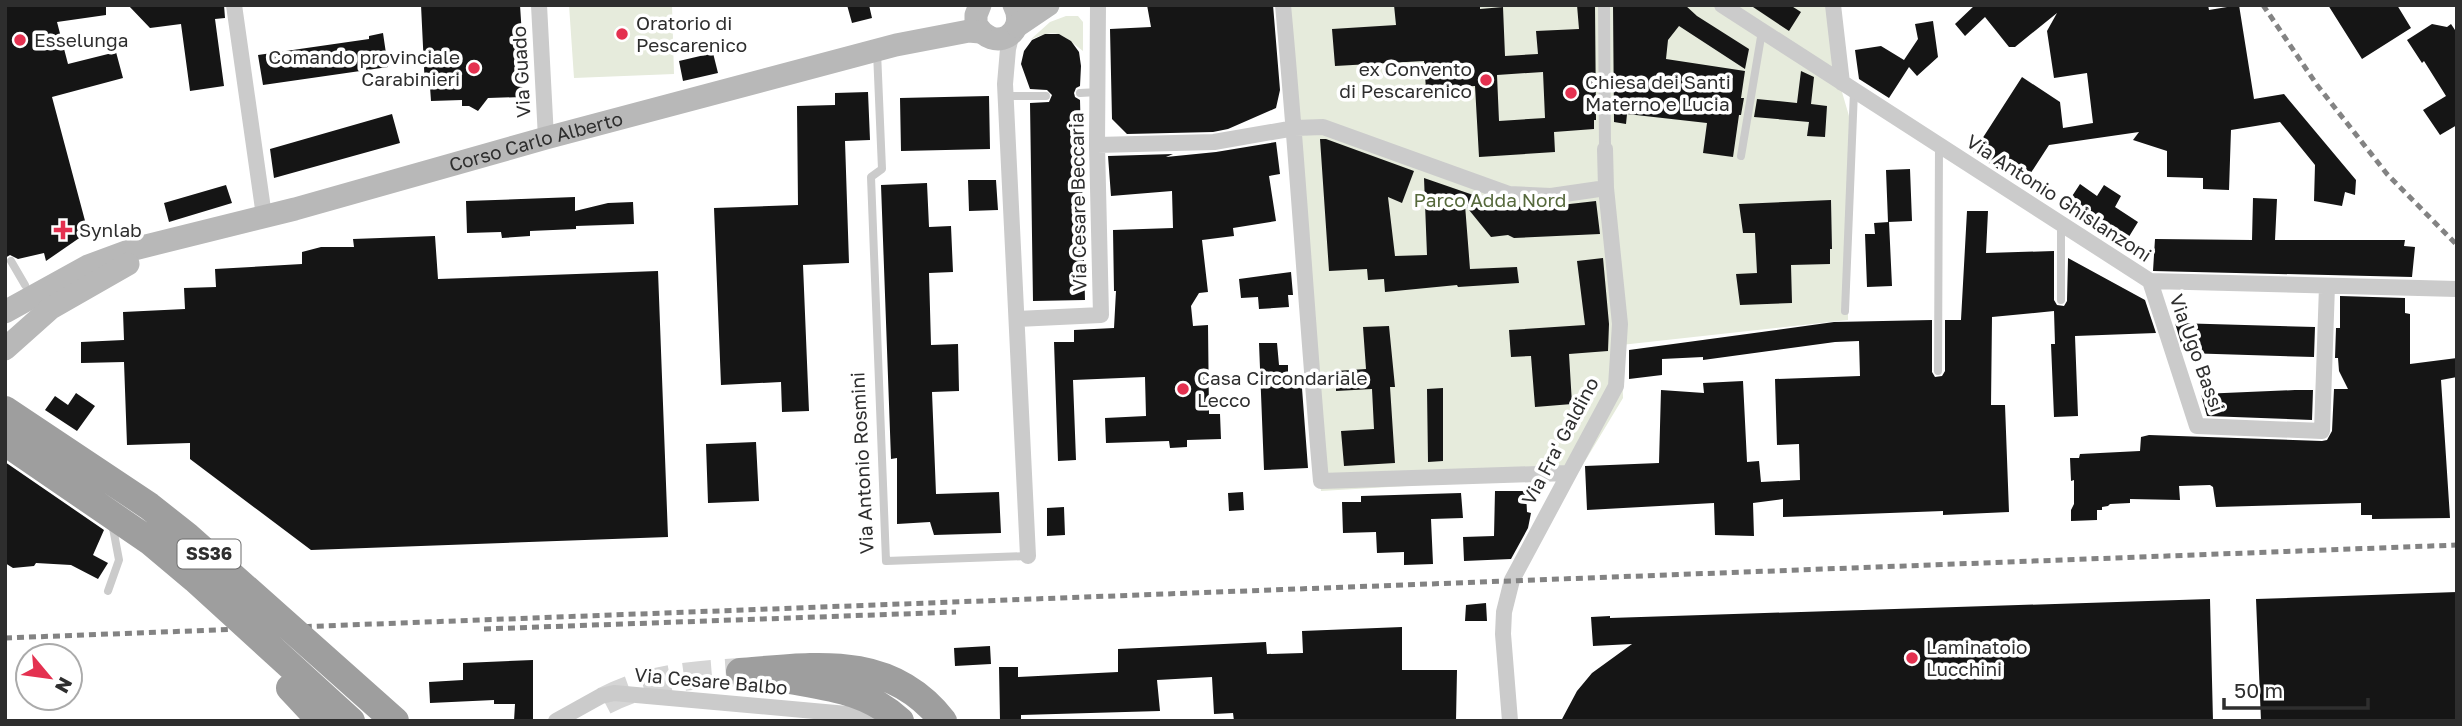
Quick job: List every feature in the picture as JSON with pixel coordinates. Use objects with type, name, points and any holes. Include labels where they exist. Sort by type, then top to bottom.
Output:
[{"type":"highway","name":"SS36","points":[[5,410],[149,506],[187,536],[394,721]]},
{"type":"highway","name":"SS36","points":[[5,442],[195,579],[351,721]]},
{"type":"highway","points":[[112,520],[184,592],[296,694],[321,721]]},
{"type":"highway","points":[[900,721],[878,704],[850,691],[740,672],[823,666],[868,671],[917,693],[943,721]]},
{"type":"main road","points":[[1014,21],[1048,5]]},
{"type":"main road","name":"Corso Carlo Alberto","points":[[887,48],[979,6]]},
{"type":"main road","points":[[979,6],[976,24],[984,35]]},
{"type":"main road","name":"Corso Carlo Alberto","points":[[5,312],[88,266],[134,249],[176,240],[887,48],[969,31],[996,40],[1005,38],[1014,21]]},
{"type":"main road","name":"Corso Carlo Alberto","points":[[5,349],[51,308],[176,240]]},
{"type":"street","points":[[234,5],[264,216]]},
{"type":"street","name":"Via Guado","points":[[539,5],[546,138]]},
{"type":"street","name":"Via Cesare Beccaria","points":[[1017,319],[1101,315],[1097,145],[1098,5]]},
{"type":"street","points":[[1283,5],[1295,128],[1321,481],[1568,473]]},
{"type":"street","name":"Via Fra' Galdino","points":[[1510,721],[1503,653],[1504,612],[1512,580],[1616,386],[1620,324],[1606,188],[1604,5]]},
{"type":"street","name":"Via Antonio Ghislanzoni","points":[[1722,5],[2150,281],[2455,291]]},
{"type":"street","points":[[1833,5],[1848,87]]},
{"type":"street","name":"Via Antonio Rosmini","points":[[1014,21],[1008,49],[1006,90],[1028,556]]},
{"type":"street","name":"Via Antonio Rosmini","points":[[984,35],[995,51],[1006,90]]},
{"type":"street","points":[[1097,145],[1214,142],[1295,128],[1323,127],[1509,194],[1551,196],[1606,188]]},
{"type":"street","name":"Via Ugo Bassi","points":[[2150,281],[2197,426],[2322,431],[2327,286]]},
{"type":"street","name":"Via Cesare Balbo","points":[[556,721],[601,696],[614,693],[847,714],[867,721]]},
{"type":"lane","points":[[1741,156],[1762,31]]},
{"type":"lane","name":"Via Antonio Rosmini","points":[[887,48],[882,169],[871,177],[886,561],[1028,556]]},
{"type":"lane","points":[[1845,311],[1848,87]]},
{"type":"lane","points":[[1006,90],[1046,96]]},
{"type":"lane","points":[[1080,93],[1098,92]]},
{"type":"lane","points":[[1938,371],[1939,145]]},
{"type":"lane","points":[[2061,224],[2061,300]]},
{"type":"lane","points":[[11,261],[25,285]]},
{"type":"lane","points":[[108,592],[118,560],[112,520]]},
{"type":"green space","name":"Oratorio di Pescarenico","points":[[569,5],[672,5],[674,74],[574,78]]},
{"type":"green space","name":"Parco Adda Nord","points":[[1277,5],[1831,5],[1835,68],[1849,116],[1848,320],[1621,345],[1623,398],[1576,476],[1321,491]]},
{"type":"green space","points":[[1066,16],[1078,16],[1083,22],[1083,51],[1058,34],[1047,34],[1030,40],[1050,22]]},
{"type":"building","points":[[5,5],[106,5],[106,15],[57,22],[68,64],[116,52],[123,78],[52,97],[88,232],[46,261],[44,253],[18,259],[10,255],[5,258]]},
{"type":"building","points":[[128,5],[224,5],[225,18],[215,19],[224,86],[190,91],[181,24],[150,28]]},
{"type":"building","name":"Comando provinciale Carabinieri","points":[[421,5],[520,5],[525,83],[522,83],[523,97],[488,98],[478,111],[462,106],[462,100],[431,101],[430,87],[425,88]]},
{"type":"building","points":[[847,5],[869,5],[872,18],[852,23]]},
{"type":"building","points":[[1147,5],[1273,5],[1280,90],[1276,108],[1228,129],[1213,132],[1127,134],[1112,119],[1110,29],[1151,27]]},
{"type":"building","points":[[1394,5],[1480,5],[1480,9],[1503,7],[1505,56],[1538,54],[1536,31],[1579,29],[1577,5],[1595,5],[1594,129],[1554,132],[1555,152],[1479,157],[1475,86],[1426,89],[1424,61],[1335,66],[1332,29],[1396,25]],"holes":[[[1543,72],[1545,118],[1499,121],[1497,75]]]},
{"type":"building","points":[[1613,5],[1685,5],[1697,16],[1749,49],[1745,69],[1679,26],[1668,40],[1666,59],[1745,71],[1741,98],[1744,98],[1733,157],[1703,153],[1707,123],[1627,114],[1626,124],[1614,122]]},
{"type":"building","points":[[1750,5],[1790,5],[1801,12],[1789,31]]},
{"type":"building","points":[[1975,5],[2208,5],[2209,10],[2239,5],[2254,99],[2284,94],[2356,180],[2355,195],[2345,192],[2342,206],[2314,201],[2315,165],[2280,122],[2231,130],[2229,190],[2203,189],[2203,178],[2167,177],[2167,151],[2133,140],[2139,132],[2049,145],[2023,185],[1973,153],[2022,77],[2060,102],[2063,128],[2093,123],[2087,73],[2054,78],[2047,31],[2057,13],[2015,47],[2009,47],[1985,17],[1965,36],[1955,24]]},
{"type":"building","points":[[2328,5],[2397,5],[2411,28],[2362,59]]},
{"type":"building","points":[[1933,21],[1938,57],[1917,76],[1909,67],[1889,98],[1859,79],[1855,50],[1881,46],[1904,60],[1918,39],[1915,24]]},
{"type":"building","points":[[2432,24],[2447,27],[2451,24],[2457,33],[2457,125],[2440,135],[2423,110],[2446,96],[2407,40]]},
{"type":"building","points":[[383,33],[388,67],[263,85],[258,55],[369,39],[369,36]]},
{"type":"building","points":[[1045,34],[1059,34],[1071,41],[1079,52],[1080,86],[1074,93],[1080,100],[1085,300],[1033,301],[1030,103],[1049,102],[1052,95],[1047,90],[1030,89],[1021,64],[1024,51],[1032,40]]},
{"type":"building","points":[[713,53],[718,73],[683,81],[679,61]]},
{"type":"building","points":[[1801,71],[1814,77],[1811,104],[1827,106],[1825,137],[1807,136],[1809,122],[1754,117],[1757,99],[1797,103]]},
{"type":"building","points":[[868,92],[870,140],[845,141],[849,263],[803,265],[809,411],[782,412],[781,382],[721,385],[714,208],[798,205],[797,106],[835,105],[835,93]]},
{"type":"building","points":[[989,96],[990,149],[901,151],[900,98]]},
{"type":"building","points":[[392,114],[400,143],[274,178],[270,149]]},
{"type":"building","points":[[1320,139],[1414,171],[1402,203],[1388,197],[1395,256],[1427,255],[1424,178],[1508,207],[1596,201],[1600,234],[1491,237],[1465,205],[1470,269],[1517,267],[1519,283],[1457,285],[1385,292],[1384,279],[1368,280],[1367,269],[1329,271]]},
{"type":"building","points":[[1276,142],[1280,174],[1269,176],[1276,221],[1233,228],[1234,236],[1202,240],[1208,292],[1199,293],[1191,306],[1193,326],[1208,325],[1209,414],[1220,414],[1221,439],[1187,440],[1187,447],[1170,448],[1169,441],[1106,443],[1105,418],[1146,416],[1145,377],[1073,380],[1076,460],[1058,461],[1054,342],[1074,342],[1074,330],[1114,328],[1116,291],[1113,230],[1173,228],[1172,191],[1111,196],[1108,156],[1173,154],[1166,157]]},
{"type":"building","points":[[1910,169],[1912,221],[1888,222],[1886,170]]},
{"type":"building","points":[[968,180],[996,180],[998,210],[969,211]]},
{"type":"building","points":[[927,183],[929,227],[951,226],[953,272],[929,273],[931,345],[958,344],[959,391],[932,392],[936,494],[999,492],[1001,533],[934,535],[930,522],[897,524],[897,458],[891,459],[881,185]]},
{"type":"building","points":[[2080,184],[2097,196],[2104,185],[2121,196],[2115,207],[2138,222],[2122,248],[2063,210]]},
{"type":"building","points":[[226,185],[232,203],[169,222],[164,203]]},
{"type":"building","points":[[575,197],[575,211],[608,203],[633,202],[634,224],[576,226],[576,229],[530,231],[530,236],[502,238],[501,232],[467,233],[466,201]]},
{"type":"building","points":[[2253,198],[2277,199],[2275,240],[2405,240],[2404,246],[2415,247],[2412,277],[2153,271],[2155,239],[2252,240]]},
{"type":"building","points":[[1831,200],[1830,264],[1791,265],[1792,303],[1740,305],[1736,274],[1757,273],[1755,233],[1743,233],[1739,204]]},
{"type":"building","points":[[1967,211],[1988,211],[1986,253],[2054,251],[2054,300],[2057,305],[2064,306],[2067,301],[2068,258],[2145,300],[2156,333],[2075,336],[2078,416],[2054,417],[2051,344],[2055,344],[2054,311],[1992,317],[1991,405],[2005,405],[2009,512],[1943,515],[1943,511],[1783,517],[1783,499],[1753,503],[1754,536],[1715,535],[1714,503],[1587,510],[1585,466],[1659,463],[1661,390],[1704,393],[1703,383],[1743,381],[1747,462],[1759,461],[1761,482],[1800,480],[1799,444],[1777,445],[1775,379],[1860,376],[1859,341],[1703,360],[1703,357],[1662,359],[1662,375],[1629,379],[1629,350],[1834,322],[1932,320],[1932,372],[1935,377],[1942,376],[1945,371],[1945,320],[1961,320]]},
{"type":"building","points":[[1889,222],[1892,286],[1867,287],[1865,234],[1875,234],[1874,223]]},
{"type":"building","points":[[435,236],[438,279],[658,271],[668,537],[311,550],[190,459],[190,443],[127,445],[124,362],[81,363],[81,342],[124,340],[123,312],[185,309],[184,288],[216,287],[215,269],[302,264],[302,252],[321,247],[354,247],[353,239]]},
{"type":"building","points":[[1603,258],[1609,324],[1608,351],[1569,354],[1572,404],[1535,407],[1531,356],[1511,357],[1509,330],[1585,325],[1577,261]]},
{"type":"building","points":[[1291,272],[1293,295],[1288,295],[1289,307],[1259,309],[1258,297],[1241,298],[1239,279]]},
{"type":"building","points":[[2340,296],[2405,298],[2405,313],[2410,314],[2410,364],[2457,358],[2457,377],[2441,380],[2450,518],[2372,519],[2372,515],[2361,515],[2361,503],[2216,507],[2213,487],[2210,485],[2179,486],[2180,500],[2130,499],[2130,503],[2110,504],[2097,510],[2097,520],[2071,521],[2074,480],[2071,481],[2070,458],[2079,458],[2080,454],[2140,451],[2141,437],[2149,435],[2327,440],[2332,431],[2334,389],[2348,389],[2339,371],[2338,358],[2335,358],[2336,328],[2340,328]]},
{"type":"building","points":[[2175,323],[2315,327],[2314,357],[2184,353]]},
{"type":"building","points":[[1389,326],[1395,387],[1390,387],[1395,463],[1344,466],[1341,431],[1374,429],[1372,389],[1336,391],[1336,371],[1366,369],[1363,327]]},
{"type":"building","points":[[1259,343],[1277,343],[1279,365],[1288,365],[1288,376],[1301,375],[1308,468],[1264,470]]},
{"type":"building","points":[[1443,388],[1443,461],[1428,462],[1427,389]]},
{"type":"building","points":[[2313,390],[2312,420],[2207,416],[2201,394]]},
{"type":"building","points":[[76,393],[95,406],[77,431],[45,410],[55,396],[68,405]]},
{"type":"building","points":[[756,442],[759,501],[708,503],[706,444]]},
{"type":"building","points":[[5,462],[104,530],[93,555],[108,563],[98,579],[71,565],[36,563],[34,566],[13,568],[5,563]]},
{"type":"building","points":[[1495,491],[1526,491],[1527,512],[1531,513],[1528,528],[1511,559],[1464,561],[1463,537],[1494,536]]},
{"type":"building","points":[[1243,492],[1244,510],[1229,511],[1228,493]]},
{"type":"building","points":[[1461,493],[1463,518],[1431,519],[1433,564],[1404,565],[1404,552],[1377,553],[1376,532],[1343,533],[1342,502],[1361,502],[1361,496]]},
{"type":"building","points":[[1064,507],[1065,535],[1047,536],[1047,508]]},
{"type":"building","points":[[2457,592],[2457,721],[2261,721],[2256,599]]},
{"type":"building","name":"Laminatoio Lucchini","points":[[2210,599],[2213,721],[1561,721],[1577,691],[1592,673],[1632,644],[1593,646],[1591,617]]},
{"type":"building","points":[[1486,603],[1487,621],[1465,621],[1466,605]]},
{"type":"building","points":[[1402,627],[1402,670],[1457,670],[1456,721],[1234,721],[1233,713],[1214,714],[1212,677],[1157,680],[1160,711],[1021,715],[1021,721],[1000,721],[999,667],[1018,667],[1018,677],[1118,672],[1118,649],[1266,642],[1267,654],[1303,653],[1302,631]]},
{"type":"building","points":[[990,646],[991,664],[955,666],[954,648]]},
{"type":"building","points":[[533,660],[533,721],[514,721],[515,704],[494,704],[494,700],[430,703],[429,682],[463,680],[463,663]]},
{"type":"tunnel","points":[[604,701],[654,683],[687,676],[740,672]]},
{"type":"railway","points":[[2263,5],[2317,85],[2387,174],[2457,245]]},
{"type":"railway","points":[[5,638],[2457,545]]},
{"type":"railway","points":[[484,629],[956,612]]},
{"type":"place","name":"Oratorio di Pescarenico","points":[[622,34]]},
{"type":"place","name":"Esselunga","points":[[20,40]]},
{"type":"place","name":"Comando provinciale Carabinieri","points":[[474,68]]},
{"type":"place","name":"ex Convento di Pescarenico","points":[[1486,80]]},
{"type":"place","name":"Chiesa dei Santi Materno e Lucia","points":[[1571,93]]},
{"type":"place","name":"Synlab","points":[[63,230]]},
{"type":"place","name":"Casa Circondariale Lecco","points":[[1183,389]]},
{"type":"place","name":"Laminatoio Lucchini","points":[[1912,658]]}]
